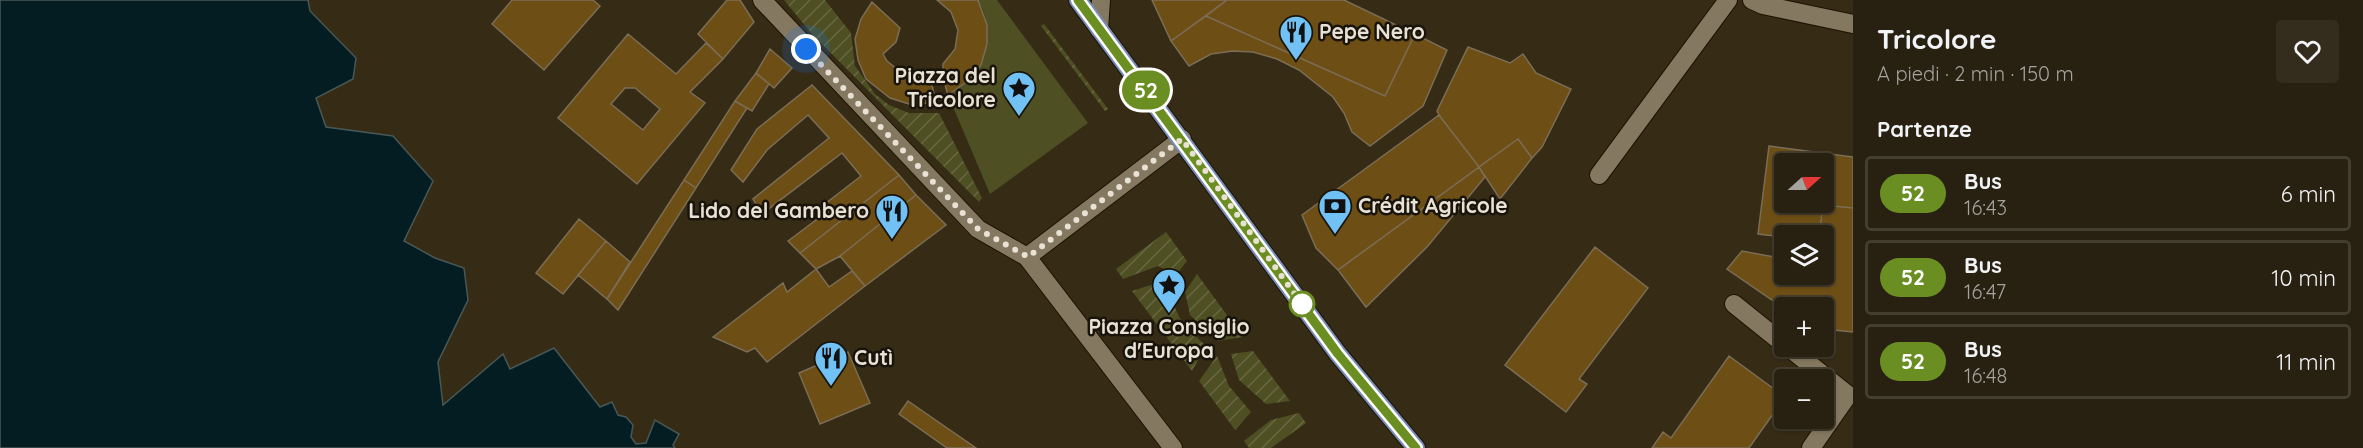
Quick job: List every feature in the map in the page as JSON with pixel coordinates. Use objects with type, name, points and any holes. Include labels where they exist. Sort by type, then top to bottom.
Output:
[{"type":"main road","points":[[1078,0],[1338,354],[1416,448]]},
{"type":"street","points":[[762,0],[978,229],[1028,257],[1173,448]]},
{"type":"street","points":[[1100,29],[1101,0]]},
{"type":"street","points":[[1599,175],[1728,0]]},
{"type":"street","points":[[1752,0],[1763,5],[1853,24]]},
{"type":"street","points":[[1028,257],[1182,139]]},
{"type":"street","points":[[1734,304],[1774,336]]},
{"type":"street","points":[[1800,357],[1848,395],[1811,448]]},
{"type":"shaded area","points":[[784,0],[825,0],[851,33],[855,66],[875,94],[889,105],[909,113],[939,113],[982,198],[979,202],[811,33]]},
{"type":"shaded area","points":[[978,0],[997,0],[1088,123],[990,194],[948,95],[970,77],[984,54],[987,27]]},
{"type":"shaded area","points":[[1044,24],[1108,109],[1105,111],[1041,26]]},
{"type":"shaded area","points":[[1166,232],[1187,261],[1176,275],[1158,266],[1123,279],[1116,269]]},
{"type":"shaded area","points":[[1197,274],[1243,337],[1218,341],[1190,315],[1185,292]]},
{"type":"shaded area","points":[[1163,281],[1182,323],[1206,346],[1192,371],[1132,291]]},
{"type":"shaded area","points":[[1253,351],[1290,401],[1266,404],[1239,380],[1231,354]]},
{"type":"shaded area","points":[[1217,356],[1229,386],[1251,412],[1235,430],[1199,381]]},
{"type":"shaded area","points":[[1299,413],[1306,423],[1271,448],[1249,448],[1244,441],[1271,420]]},
{"type":"water","points":[[0,0],[308,0],[310,11],[356,58],[353,79],[316,98],[326,127],[393,136],[433,181],[404,241],[435,258],[464,268],[468,300],[438,362],[443,405],[503,354],[510,369],[554,348],[600,407],[612,402],[618,415],[626,417],[633,425],[631,437],[636,444],[646,443],[655,420],[679,434],[673,445],[675,448],[0,448]]},
{"type":"building","points":[[512,0],[593,0],[600,6],[544,70],[492,24]]},
{"type":"building","points":[[727,0],[740,0],[754,22],[723,59],[698,34]]},
{"type":"building","points":[[937,0],[978,0],[987,25],[987,44],[981,65],[969,80],[948,95],[943,78],[943,64],[955,49],[958,30],[951,12]]},
{"type":"building","points":[[1152,0],[1227,0],[1171,41]]},
{"type":"building","points":[[1227,0],[1344,0],[1415,34],[1385,96],[1206,16]]},
{"type":"building","points":[[872,2],[900,28],[896,42],[883,54],[887,61],[903,74],[922,75],[923,83],[931,81],[935,98],[928,99],[929,103],[909,104],[890,98],[866,79],[858,60],[855,39],[861,19]]},
{"type":"building","points":[[1206,16],[1385,96],[1415,34],[1447,50],[1423,106],[1370,146],[1352,132],[1344,113],[1333,97],[1299,70],[1277,59],[1253,52],[1233,51],[1211,54],[1189,66],[1171,41]]},
{"type":"building","points":[[628,34],[676,74],[706,43],[723,59],[690,92],[705,103],[637,184],[558,118]],"holes":[[[625,88],[635,88],[660,109],[643,130],[611,104]]]},
{"type":"building","points":[[1468,47],[1510,63],[1523,54],[1536,73],[1571,89],[1542,147],[1532,158],[1518,139],[1479,167],[1439,115],[1437,111]]},
{"type":"building","points":[[770,49],[792,68],[774,88],[756,73]]},
{"type":"building","points":[[756,73],[769,84],[752,111],[735,101]]},
{"type":"building","points":[[812,85],[899,175],[800,253],[788,241],[824,214],[821,207],[861,176],[842,153],[762,214],[753,199],[829,138],[808,115],[767,150],[743,182],[731,170],[757,129]]},
{"type":"building","points":[[735,101],[747,108],[696,188],[684,180]]},
{"type":"building","points":[[1439,115],[1479,167],[1338,270],[1316,248],[1302,215]]},
{"type":"building","points":[[1518,139],[1532,158],[1500,199],[1479,167]]},
{"type":"building","points":[[1769,146],[1822,153],[1774,153],[1774,213],[1822,213],[1820,225],[1774,225],[1774,236],[1758,234]]},
{"type":"building","points":[[1834,155],[1853,157],[1853,208],[1834,206]]},
{"type":"building","points":[[1479,167],[1485,177],[1427,247],[1366,307],[1338,270]]},
{"type":"building","points":[[899,175],[916,195],[840,256],[816,269],[800,253]]},
{"type":"building","points":[[684,180],[696,188],[618,310],[607,299]]},
{"type":"building","name":"Lido del Gambero","points":[[916,195],[946,225],[865,286],[840,256]]},
{"type":"building","points":[[1834,206],[1853,208],[1853,332],[1834,330],[1834,297],[1774,297],[1774,301],[1727,269],[1742,251],[1774,257],[1774,285],[1834,285],[1834,225],[1820,225],[1822,213],[1834,213]]},
{"type":"building","points":[[579,219],[606,241],[563,294],[536,273]]},
{"type":"building","points":[[606,241],[630,262],[607,299],[578,275]]},
{"type":"building","points":[[1595,247],[1648,288],[1579,379],[1587,384],[1566,412],[1505,365]]},
{"type":"building","points":[[816,269],[829,287],[852,271],[865,286],[767,362],[755,348],[747,352],[713,337],[783,283],[787,292]]},
{"type":"building","points":[[848,352],[870,403],[820,424],[799,373]]},
{"type":"building","points":[[1729,356],[1774,389],[1774,413],[1749,448],[1652,448],[1663,432],[1671,438]]},
{"type":"building","points":[[908,401],[976,448],[947,448],[899,414]]},
{"type":"bus line","name":"52","points":[[1078,0],[1338,354],[1416,448]]},
{"type":"place","name":"Pepe Nero","points":[[1296,61]]},
{"type":"place","name":"Piazza del Tricolore","points":[[1019,117]]},
{"type":"place","name":"Crédit Agricole","points":[[1335,235]]},
{"type":"place","name":"Lido del Gambero","points":[[892,240]]},
{"type":"place","name":"Piazza Consiglio d'Europa","points":[[1169,314]]},
{"type":"place","name":"Cutì","points":[[831,387]]},
{"type":"route","points":[[806,49],[978,229],[1028,257],[1182,139],[1302,304]]}]
